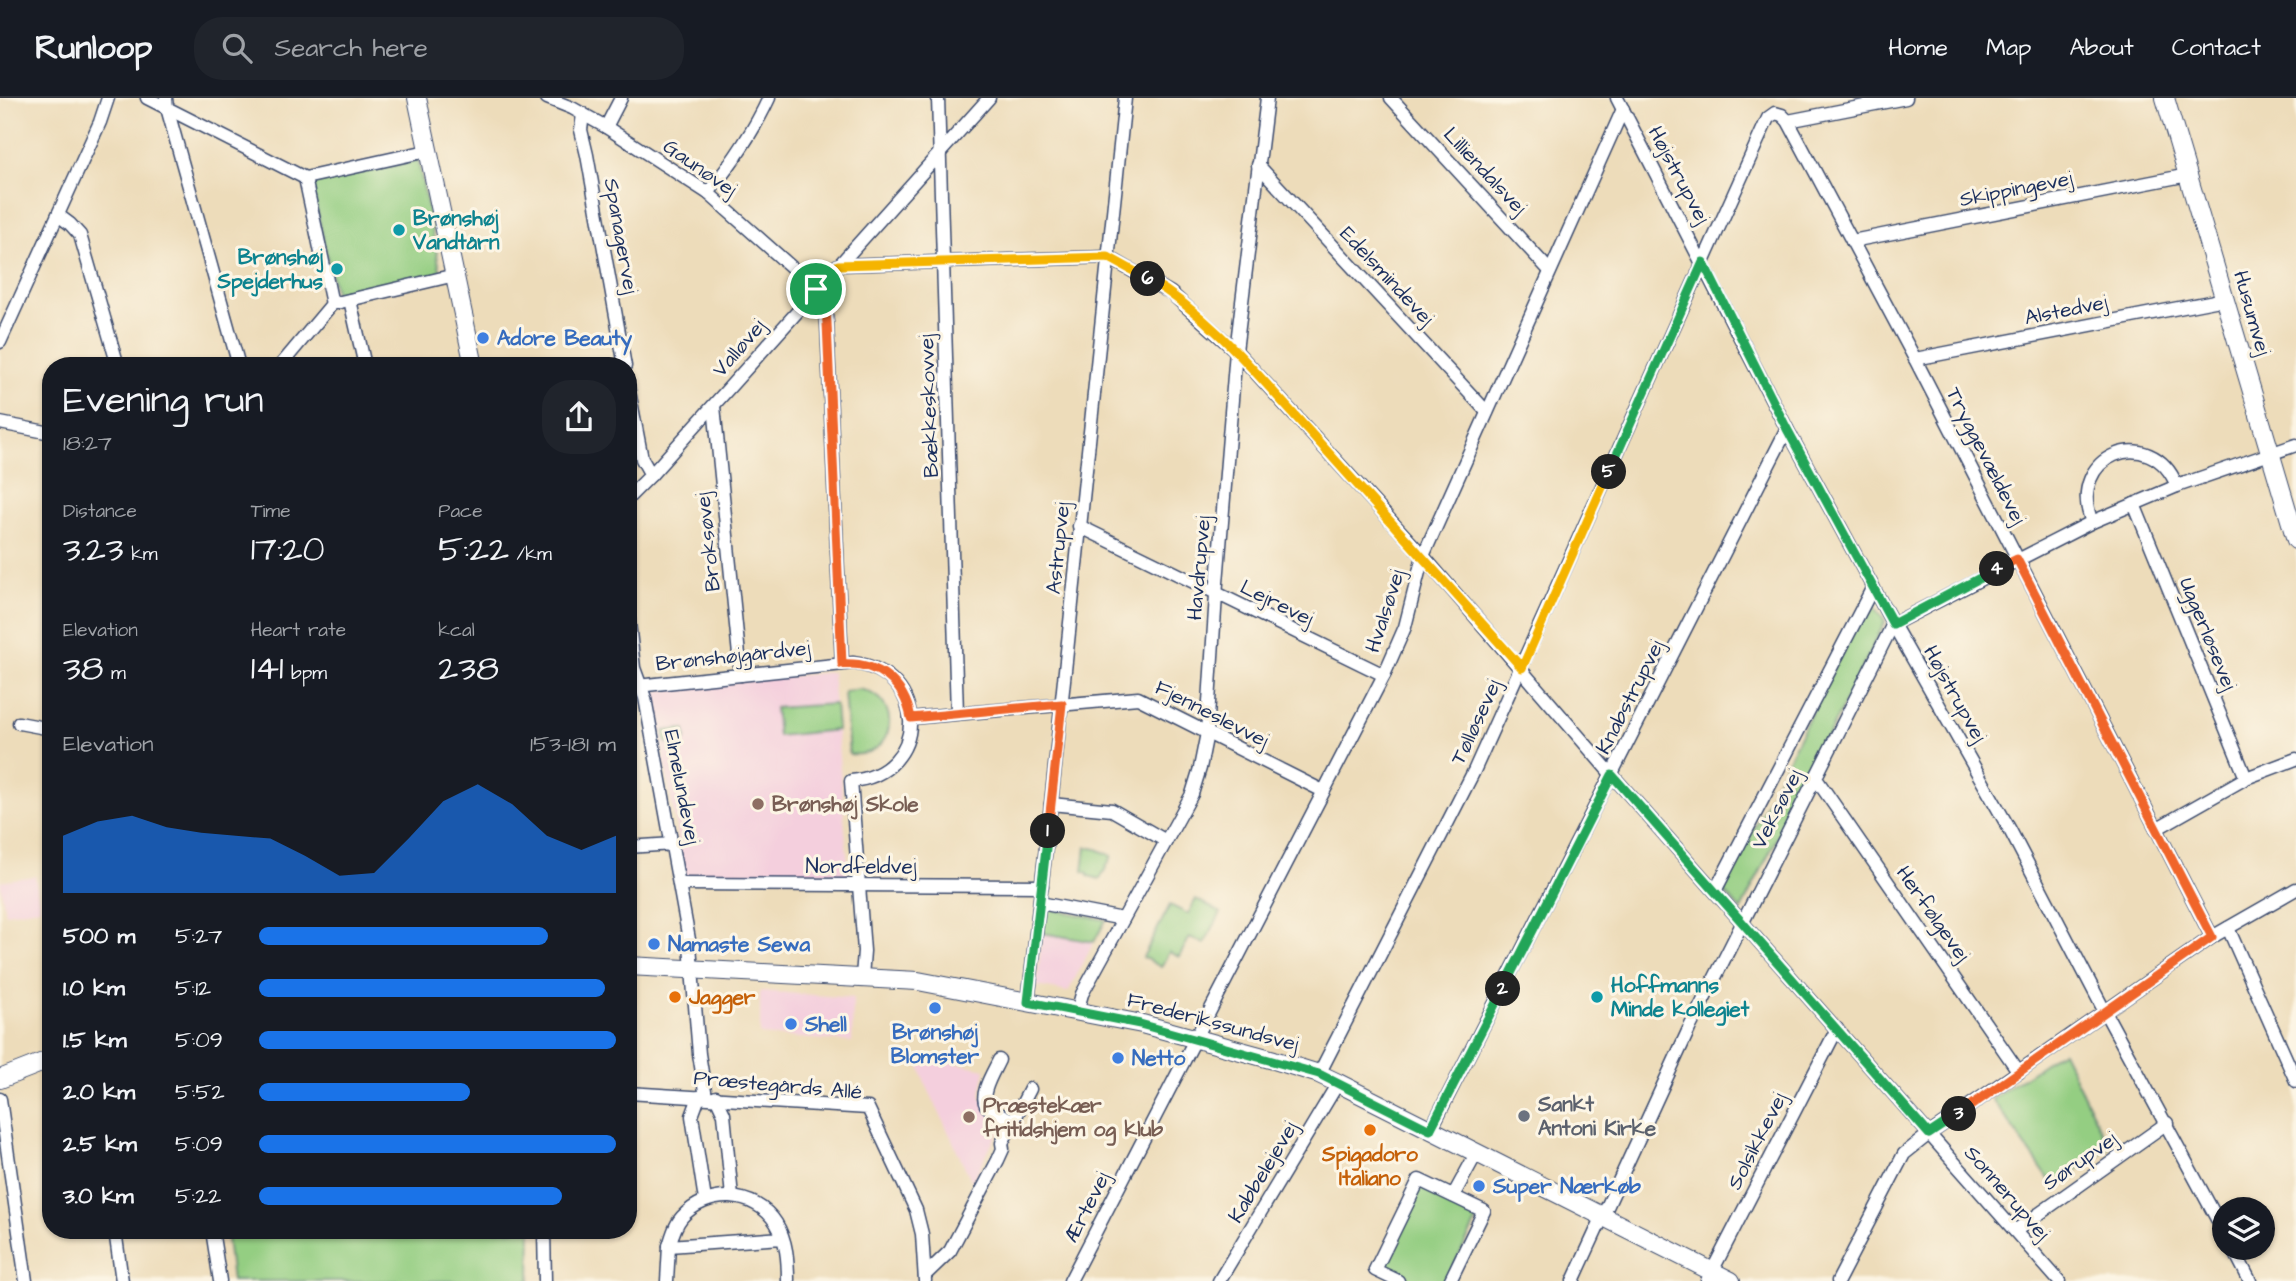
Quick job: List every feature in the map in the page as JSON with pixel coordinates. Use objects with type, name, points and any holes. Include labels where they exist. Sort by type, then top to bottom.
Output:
[{"type":"main road","points":[[417,98],[472,357]]},
{"type":"main road","name":"Husumvej","points":[[2165,98],[2296,540]]},
{"type":"main road","name":"Frederikssundsvej","points":[[637,965],[918,981],[1140,1024],[1196,1038],[1319,1074],[1602,1214],[1710,1276],[1731,1281]]},
{"type":"main road","points":[[0,1079],[42,1063]]},
{"type":"street","points":[[0,342],[100,122],[108,98]]},
{"type":"street","points":[[147,98],[166,103],[305,178],[427,151]]},
{"type":"street","name":"Gaunøvej","points":[[547,98],[606,127],[708,193],[816,289]]},
{"type":"street","points":[[606,127],[621,98]]},
{"type":"street","points":[[708,193],[739,154],[757,125],[769,98]]},
{"type":"street","name":"Bækkeskovvej","points":[[938,98],[957,713]]},
{"type":"street","name":"Valløvej","points":[[637,489],[989,98]]},
{"type":"street","name":"Astrupvej","points":[[1028,1002],[1125,98]]},
{"type":"street","name":"Havdrupvej","points":[[1077,1012],[1082,994],[1192,794],[1200,768],[1207,733],[1236,351],[1267,98]]},
{"type":"street","name":"Lilliendalsvej","points":[[1391,98],[1550,271]]},
{"type":"street","points":[[1787,121],[1906,98]]},
{"type":"street","points":[[166,103],[237,357]]},
{"type":"street","name":"Hvalsøvej","points":[[1196,1038],[1384,675],[1405,626],[1423,556],[1550,271],[1620,104]]},
{"type":"street","name":"Højstrupvej","points":[[1620,104],[1787,429],[1893,624],[2010,830],[2212,1209]]},
{"type":"street","name":"Tryggevældevej","points":[[1775,113],[1782,115],[1787,121],[1915,359],[2212,937]]},
{"type":"street","name":"Tølløsevej","points":[[1319,1074],[1474,771],[1768,118],[1775,113]]},
{"type":"street","name":"Spanagervej","points":[[583,114],[581,130],[623,357]]},
{"type":"street","name":"Edelsmindevej","points":[[1258,166],[1487,412]]},
{"type":"street","name":"Skippingevej","points":[[1852,241],[2188,175]]},
{"type":"street","points":[[305,178],[332,304]]},
{"type":"street","points":[[58,215],[80,235],[115,357]]},
{"type":"street","points":[[838,265],[1108,257]]},
{"type":"street","name":"Sonnerupvej","points":[[1108,257],[1171,293],[1236,351],[1423,556],[1612,775],[2059,1281]]},
{"type":"street","points":[[288,357],[332,304],[455,275]]},
{"type":"street","points":[[816,289],[824,296],[827,323],[842,664]]},
{"type":"street","name":"Alstedvej","points":[[1915,359],[2225,299]]},
{"type":"street","points":[[350,300],[363,357]]},
{"type":"street","name":"Broksøvej","points":[[714,406],[741,675]]},
{"type":"street","points":[[0,423],[42,431]]},
{"type":"street","name":"Knabstrupvej","points":[[1430,1130],[1787,429]]},
{"type":"street","points":[[637,432],[642,458],[652,475]]},
{"type":"street","points":[[1893,624],[2092,522],[2177,486],[2296,445]]},
{"type":"street","points":[[2092,522],[2087,508],[2086,492],[2098,465],[2111,456],[2125,451],[2153,456],[2164,463],[2177,486]]},
{"type":"street","name":"Uggerløsevej","points":[[2134,504],[2246,778]]},
{"type":"street","name":"Lejrevej","points":[[1079,526],[1384,675]]},
{"type":"street","name":"Veksøvej","points":[[1715,891],[1873,587]]},
{"type":"street","name":"Veksøvej","points":[[1573,1281],[1602,1214],[1742,921],[1893,624]]},
{"type":"street","name":"Brønshøjgårdvej","points":[[637,686],[864,664],[892,679],[905,697],[911,718]]},
{"type":"street","name":"Elmelundevej","points":[[637,689],[645,698],[680,884],[693,969],[693,996],[707,1097]]},
{"type":"street","name":"Fjenneslevvej","points":[[911,718],[1138,698],[1323,791]]},
{"type":"street","points":[[862,977],[864,951],[851,781],[872,777],[898,758],[908,739],[911,718]]},
{"type":"street","points":[[19,723],[42,727]]},
{"type":"street","points":[[2156,829],[2246,778],[2296,759]]},
{"type":"street","name":"Herfølgevej","points":[[1815,777],[2019,1072]]},
{"type":"street","points":[[1051,804],[1112,810],[1166,841]]},
{"type":"street","points":[[637,846],[673,844]]},
{"type":"street","name":"Nordfeldvej","points":[[680,884],[1042,886]]},
{"type":"street","points":[[1838,1281],[1904,1154],[2212,937],[2296,889]]},
{"type":"street","points":[[1040,903],[1123,919]]},
{"type":"street","points":[[2228,928],[2296,1082]]},
{"type":"street","name":"Solsikkevej","points":[[1710,1276],[1837,1029]]},
{"type":"street","name":"Ærtevej","points":[[1070,1281],[1196,1038]]},
{"type":"street","points":[[999,1060],[987,1089],[985,1103],[988,1108],[1013,1120]]},
{"type":"street","name":"Kabbelejevej","points":[[1219,1281],[1338,1083]]},
{"type":"street","points":[[925,1278],[950,1251],[998,1160],[1003,1149],[1002,1143],[1013,1120],[1031,1089]]},
{"type":"street","name":"Præstegårds Allé","points":[[637,1093],[868,1108],[916,1210],[922,1234],[925,1278]]},
{"type":"street","points":[[705,1200],[692,1116],[707,1097],[724,1114],[732,1196]]},
{"type":"street","points":[[0,1099],[26,1281]]},
{"type":"street","name":"Sørupvej","points":[[2015,1231],[2167,1123]]},
{"type":"street","points":[[1454,1196],[1476,1154]]},
{"type":"street","points":[[1398,1281],[1375,1270],[1419,1180],[1484,1211],[1450,1281]]},
{"type":"street","points":[[667,1281],[669,1246],[673,1231],[681,1218],[705,1200],[732,1196],[764,1209],[775,1222],[788,1255],[788,1281]]},
{"type":"street","points":[[669,1246],[782,1238]]},
{"type":"street","points":[[116,1239],[122,1281]]},
{"type":"street","points":[[213,1239],[220,1281]]},
{"type":"street","points":[[544,1239],[545,1281]]},
{"type":"street","points":[[2239,1260],[2250,1281]]},
{"type":"shaded area","name":"Brønshøj Skole","points":[[832,672],[849,878],[685,878],[652,691]]},
{"type":"shaded area","points":[[35,876],[40,908],[5,913],[0,881]]},
{"type":"shaded area","points":[[1042,933],[1094,942],[1068,992],[1037,986]]},
{"type":"shaded area","points":[[760,991],[853,998],[852,1042],[760,1035]]},
{"type":"shaded area","name":"Præstekær fritidshjem og klub","points":[[935,1059],[985,1069],[980,1096],[1004,1121],[972,1182],[919,1064]]},
{"type":"green space","points":[[418,160],[441,274],[336,297],[311,183]]},
{"type":"green space","points":[[1871,600],[1885,622],[1741,910],[1723,891],[1866,602]]},
{"type":"green space","points":[[859,689],[874,695],[883,704],[889,727],[877,748],[865,753],[849,754],[844,692]]},
{"type":"green space","points":[[835,704],[837,730],[778,736],[775,708]]},
{"type":"green space","points":[[685,729],[686,740],[666,743],[664,731]]},
{"type":"green space","points":[[1086,847],[1112,856],[1100,879],[1088,876],[1088,873],[1083,871]]},
{"type":"green space","points":[[1196,899],[1221,913],[1204,944],[1190,937],[1179,957],[1169,952],[1161,967],[1143,957],[1170,905],[1188,914]]},
{"type":"green space","points":[[1045,908],[1106,920],[1094,942],[1042,933]]},
{"type":"green space","points":[[2062,1051],[2109,1147],[2054,1186],[1992,1099]]},
{"type":"green space","points":[[1419,1185],[1479,1216],[1446,1281],[1408,1281],[1382,1268]]},
{"type":"green space","points":[[227,1239],[531,1239],[530,1281],[232,1281]]},
{"type":"place","name":"Brønshøj Vandtårn","points":[[399,230]]},
{"type":"place","name":"Brønshøj Spejderhus","points":[[337,269]]},
{"type":"place","name":"Adore Beauty","points":[[483,338]]},
{"type":"place","name":"Brønshøj Skole","points":[[758,804]]},
{"type":"place","name":"Namaste Sewa","points":[[654,944]]},
{"type":"place","name":"Jagger","points":[[675,997]]},
{"type":"place","name":"Hoffmanns Minde kollegiet","points":[[1597,997]]},
{"type":"place","name":"Brønshøj Blomster","points":[[935,1008]]},
{"type":"place","name":"Shell","points":[[791,1024]]},
{"type":"place","name":"Netto","points":[[1118,1058]]},
{"type":"place","name":"Sankt Antoni Kirke","points":[[1524,1116]]},
{"type":"place","name":"Præstekær fritidshjem og klub","points":[[969,1117]]},
{"type":"place","name":"Spigadoro Italiano","points":[[1370,1130]]},
{"type":"place","name":"Super Nærkøb","points":[[1479,1186]]},
{"type":"route","points":[[1108,257],[1127,266],[1171,293],[1236,351],[1522,668],[1703,262],[1787,429],[1893,624],[2017,559],[2212,937],[1929,1134],[1612,775],[1430,1130],[1319,1074],[1140,1024],[1028,1002],[1062,704],[911,718],[905,697],[892,679],[864,664],[842,664],[827,323],[824,296],[816,289],[838,265],[1108,257]]}]
